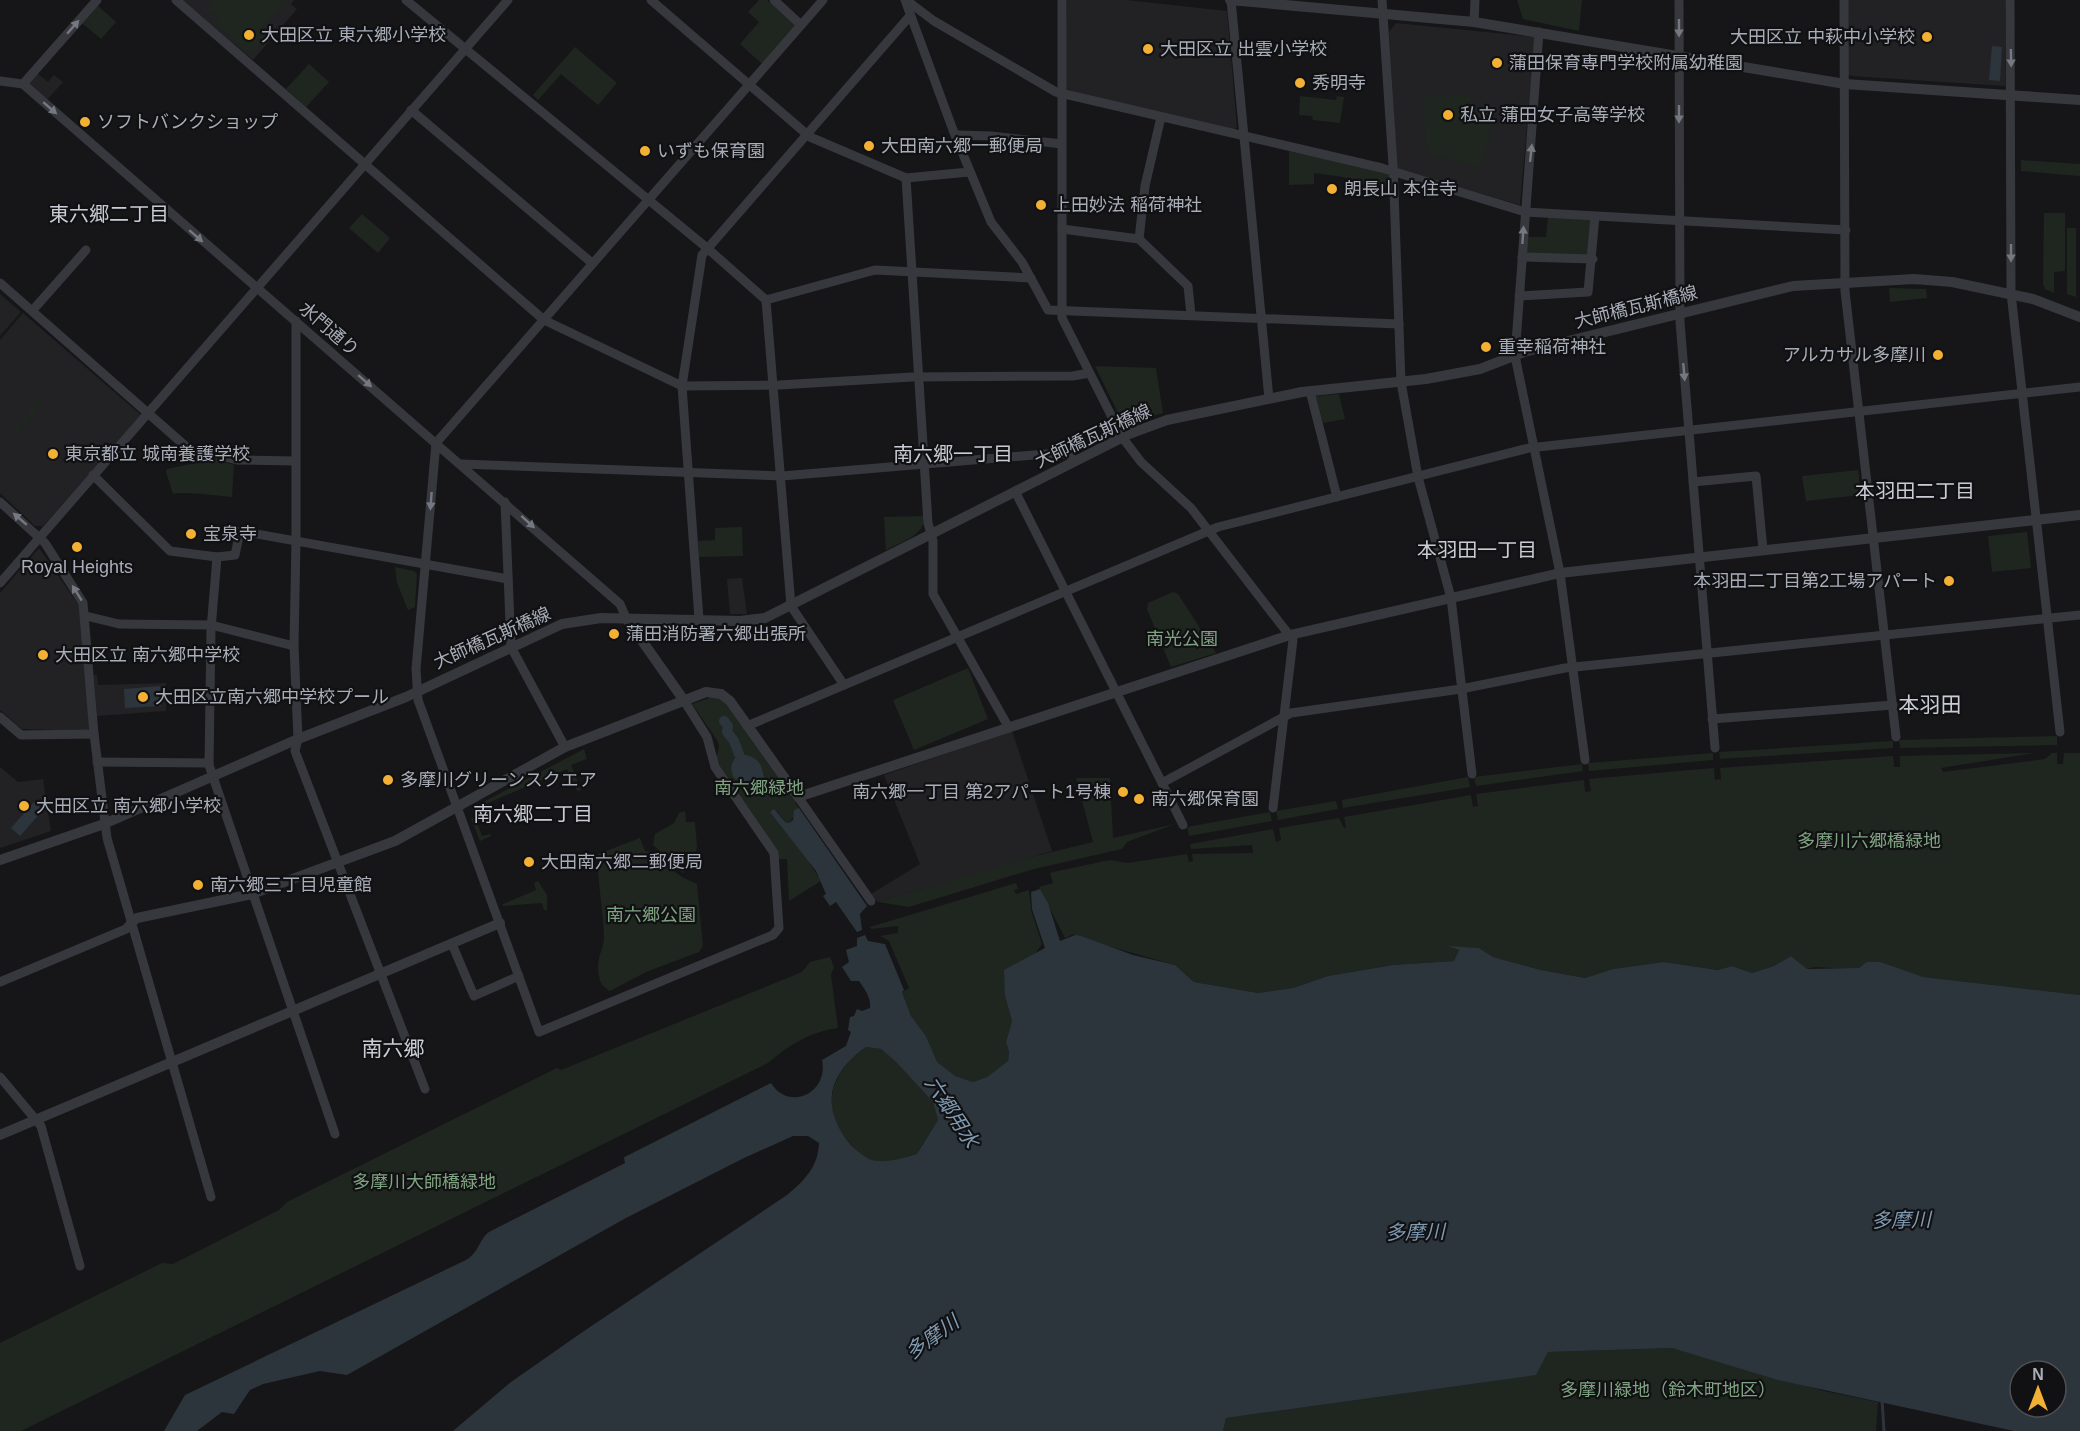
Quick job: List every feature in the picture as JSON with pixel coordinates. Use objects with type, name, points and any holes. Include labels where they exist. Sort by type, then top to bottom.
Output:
[{"type":"street","points":[[176,0],[543,320],[682,386],[773,386],[919,377],[1073,376],[1089,373]]},
{"type":"street","points":[[406,0],[766,300],[791,606],[844,685]]},
{"type":"street","points":[[0,583],[508,0]]},
{"type":"street","points":[[651,0],[806,135],[906,178],[969,172]]},
{"type":"street","points":[[774,0],[801,25]]},
{"type":"street","points":[[626,618],[707,737],[715,767],[774,853],[779,928],[773,935],[539,1032],[418,700],[416,669],[436,443],[823,0]]},
{"type":"street","points":[[906,0],[909,17],[990,222],[1022,262],[1048,310],[1260,316],[1399,324]]},
{"type":"street","points":[[906,0],[934,21],[1062,94],[1393,172],[1525,212],[1846,230]]},
{"type":"street","points":[[1062,0],[1062,318],[1122,437],[1141,462],[1191,508],[1293,640],[1273,808]]},
{"type":"street","points":[[1269,399],[1231,0],[1474,22],[1845,84],[2080,100]]},
{"type":"street","points":[[1382,0],[1393,172],[1401,382],[1418,477],[1451,598],[1472,774]]},
{"type":"street","points":[[1474,22],[1475,0]]},
{"type":"street","points":[[1679,0],[1680,314],[1715,748]]},
{"type":"street","points":[[1844,0],[1845,282],[1896,736]]},
{"type":"street","points":[[2010,0],[2011,293],[2060,732]]},
{"type":"street","points":[[0,81],[23,84],[96,1]]},
{"type":"street","points":[[699,619],[682,386],[702,255],[909,17]]},
{"type":"street","points":[[1539,32],[1515,356],[1560,573],[1585,760]]},
{"type":"street","name":"水門通り","points":[[23,84],[505,502],[620,604],[626,618]]},
{"type":"street","points":[[411,110],[592,263]]},
{"type":"street","points":[[1139,239],[1145,186],[1161,117]]},
{"type":"street","points":[[957,135],[990,136],[1062,144]]},
{"type":"street","points":[[906,178],[928,523],[931,533],[933,594],[1009,728]]},
{"type":"street","points":[[1519,296],[1588,292],[1593,259],[1595,216]]},
{"type":"street","points":[[1062,229],[1139,239],[1188,286],[1191,315]]},
{"type":"street","points":[[32,311],[86,250]]},
{"type":"street","points":[[1522,257],[1593,259]]},
{"type":"street","points":[[766,300],[875,270],[1031,278]]},
{"type":"street","name":"大師橋瓦斯橋線","points":[[0,860],[104,824],[298,739],[417,692],[562,624],[626,618],[740,621],[765,618],[1122,437],[1161,422],[1310,391],[1401,382],[1471,371],[1515,356],[1772,290],[1845,282],[1914,279],[1952,282],[2011,293],[2080,317]]},
{"type":"street","points":[[0,283],[199,458],[213,454],[238,460],[295,460]]},
{"type":"street","points":[[296,321],[294,646],[298,739],[296,751],[425,1089]]},
{"type":"street","points":[[747,726],[1208,531],[1337,497],[1535,447],[2080,387]]},
{"type":"street","points":[[1310,391],[1337,497]]},
{"type":"street","points":[[461,464],[782,476],[1047,454],[1069,454],[1074,461]]},
{"type":"street","points":[[93,475],[170,551],[217,557],[235,555],[240,531],[508,579]]},
{"type":"street","points":[[1693,482],[1756,476],[1763,550]]},
{"type":"street","points":[[1015,491],[1183,825]]},
{"type":"street","points":[[0,502],[40,537],[76,591],[86,616],[94,734],[104,824],[211,1197]]},
{"type":"street","points":[[505,502],[511,647],[565,747]]},
{"type":"street","points":[[798,796],[1290,635],[1560,573],[2080,514]]},
{"type":"street","points":[[217,557],[211,625],[209,762],[335,1134]]},
{"type":"street","points":[[1162,783],[1284,715],[1461,688],[1572,667],[2080,615]]},
{"type":"street","points":[[86,616],[119,624],[211,625],[294,646]]},
{"type":"street","points":[[0,982],[126,929],[137,918],[252,894],[395,841],[565,747],[683,699],[706,692],[721,694],[730,701],[871,901]]},
{"type":"street","points":[[1712,719],[1893,705]]},
{"type":"street","points":[[0,717],[21,735],[94,734]]},
{"type":"street","points":[[97,762],[209,762]]},
{"type":"street","points":[[0,1135],[500,923]]},
{"type":"street","points":[[452,944],[474,996],[519,976]]},
{"type":"street","points":[[0,1077],[37,1119],[80,1266]]},
{"type":"shaded area","name":"大田区立 東六郷小学校","points":[[182,0],[294,0],[291,4],[297,9],[253,60]]},
{"type":"shaded area","name":"大田区立 出雲小学校","points":[[1067,0],[1126,0],[1227,11],[1237,127],[1231,132],[1065,88]]},
{"type":"shaded area","name":"大田区立 中萩中小学校","points":[[1848,0],[2005,0],[2005,86],[1851,76],[1848,74]]},
{"type":"shaded area","name":"私立 蒲田女子高等学校","points":[[1396,23],[1535,37],[1520,205],[1397,169],[1389,32]]},
{"type":"shaded area","points":[[37,73],[48,82],[54,75],[63,82],[46,101],[27,85]]},
{"type":"shaded area","points":[[0,294],[21,312],[0,336]]},
{"type":"shaded area","name":"東京都立 城南養護学校","points":[[23,313],[141,415],[43,526],[35,526],[0,493],[0,340]]},
{"type":"shaded area","name":"大田区立 南六郷中学校","points":[[39,548],[80,607],[90,728],[86,731],[22,729],[0,710],[0,593]]},
{"type":"shaded area","points":[[742,578],[747,614],[730,614],[727,579]]},
{"type":"shaded area","name":"大田区立 南六郷中学校","points":[[94,675],[97,675],[98,685],[166,683],[166,711],[97,716]]},
{"type":"shaded area","points":[[1012,731],[1052,851],[878,902],[871,894],[920,864],[884,775]]},
{"type":"shaded area","name":"大田区立 南六郷小学校","points":[[0,767],[18,782],[43,779],[51,831],[0,848]]},
{"type":"green space","name":"大田区立 東六郷小学校","points":[[213,0],[282,0],[284,2],[258,32],[266,39],[252,55],[214,23],[219,17],[209,9]]},
{"type":"green space","points":[[759,0],[767,0],[796,25],[762,64],[740,44],[759,22],[748,12]]},
{"type":"green space","points":[[1517,0],[1582,0],[1579,31],[1523,19]]},
{"type":"green space","points":[[97,5],[116,22],[101,39],[82,23]]},
{"type":"green space","points":[[575,47],[617,83],[598,105],[561,74],[538,100],[533,95]]},
{"type":"green space","points":[[309,64],[329,82],[306,107],[286,89]]},
{"type":"green space","points":[[1469,94],[1474,107],[1495,113],[1481,168],[1435,155],[1426,146],[1423,97]]},
{"type":"green space","points":[[1300,96],[1336,100],[1337,96],[1344,97],[1340,123],[1313,120],[1312,116],[1299,115]]},
{"type":"green space","points":[[1289,151],[1381,171],[1389,175],[1390,187],[1377,189],[1343,177],[1314,173],[1314,184],[1289,185]]},
{"type":"green space","points":[[2021,160],[2080,164],[2080,176],[2021,171]]},
{"type":"green space","points":[[2044,213],[2065,213],[2065,271],[2054,272],[2054,293],[2045,289],[2043,284]]},
{"type":"green space","points":[[362,214],[390,238],[378,253],[349,228]]},
{"type":"green space","points":[[1548,216],[1591,219],[1588,255],[1527,254],[1527,237],[1546,237]]},
{"type":"green space","points":[[2067,228],[2076,228],[2076,297],[2067,294]]},
{"type":"green space","points":[[1889,288],[1926,289],[1927,298],[1890,302]]},
{"type":"green space","points":[[1095,366],[1156,368],[1163,413],[1124,425]]},
{"type":"green space","points":[[1339,394],[1345,419],[1323,423],[1316,396]]},
{"type":"green space","points":[[41,398],[45,401],[13,437],[9,434]]},
{"type":"green space","points":[[214,459],[234,465],[232,497],[193,493],[173,494],[167,469]]},
{"type":"green space","points":[[1858,470],[1861,495],[1806,501],[1802,476]]},
{"type":"green space","points":[[925,516],[924,523],[917,533],[886,550],[884,517]]},
{"type":"green space","points":[[742,527],[743,556],[699,557],[698,541],[715,540],[715,528]]},
{"type":"green space","points":[[2027,532],[2031,568],[1992,572],[1988,536]]},
{"type":"green space","points":[[395,567],[414,571],[417,574],[415,607],[408,610],[397,583]]},
{"type":"green space","name":"南光公園","points":[[1173,592],[1178,594],[1216,653],[1171,667],[1147,609],[1148,603]]},
{"type":"green space","points":[[968,668],[988,719],[914,750],[893,700]]},
{"type":"green space","name":"南六郷緑地","points":[[715,696],[724,701],[799,808],[789,823],[785,822],[775,809],[821,881],[789,901],[787,859],[774,859],[716,760],[719,746],[717,740],[692,704]]},
{"type":"green space","points":[[2057,736],[2057,745],[1900,748],[1899,740]]},
{"type":"green space","points":[[1893,741],[1893,748],[1720,759],[1719,752]]},
{"type":"green space","points":[[584,749],[587,759],[571,765],[581,790],[577,791],[567,769],[479,807],[484,819],[477,822],[482,836],[490,834],[491,836],[480,841],[471,819],[475,817],[472,808]]},
{"type":"green space","points":[[1713,753],[1713,760],[1589,771],[1588,763]]},
{"type":"green space","name":"多摩川六郷橋緑地","points":[[2034,753],[1941,768],[1943,772],[2045,759],[2052,753],[2057,753],[2057,764],[2063,764],[2064,753],[2080,753],[2080,995],[1923,977],[1902,972],[1815,967],[1807,969],[1791,956],[1774,966],[1752,973],[1732,966],[1719,970],[1664,962],[1613,969],[1585,978],[1541,970],[1493,957],[1479,948],[1451,947],[1459,950],[1454,961],[1393,965],[1328,976],[1293,988],[1258,993],[1194,982],[1175,965],[1076,937],[1074,934],[1065,938],[1039,887],[1053,883],[1050,873],[1110,860],[1127,863],[1187,854],[1189,862],[1193,861],[1192,854],[1253,853],[1252,845],[1191,849],[1190,844],[1273,829],[1276,842],[1281,840],[1279,828],[1339,818],[1344,828],[1346,827],[1344,817],[1471,795],[1473,807],[1478,806],[1476,794],[1584,780],[1585,792],[1591,791],[1589,779],[1714,768],[1715,780],[1721,779],[1720,768],[1893,756],[1894,767],[1900,767],[1900,756]]},
{"type":"green space","points":[[1582,764],[1583,771],[1476,786],[1474,777]]},
{"type":"green space","points":[[1468,777],[1470,787],[1343,808],[1342,800]]},
{"type":"green space","points":[[1076,778],[1110,778],[1113,838],[1175,824],[1127,842],[1122,849],[1034,869],[909,907],[878,902],[1019,860],[1093,842]]},
{"type":"green space","points":[[1336,801],[1338,809],[1278,820],[1276,811]]},
{"type":"green space","points":[[685,811],[686,822],[695,822],[697,847],[692,867],[683,873],[653,845],[655,834],[674,823],[679,813]]},
{"type":"green space","points":[[1270,812],[1272,821],[1189,836],[1187,827]]},
{"type":"green space","name":"南六郷公園","points":[[640,838],[645,851],[658,854],[679,875],[697,884],[703,946],[699,952],[646,972],[610,991],[601,983],[598,970],[604,935],[598,854]]},
{"type":"green space","points":[[538,881],[547,895],[547,910],[544,910],[542,903],[503,906],[536,890],[534,883]]},
{"type":"green space","points":[[1016,883],[1018,889],[1014,890],[1016,894],[1029,890],[1031,910],[1042,944],[1005,996],[1012,1021],[1006,1042],[1009,1052],[1008,1061],[987,1077],[973,1082],[955,1076],[936,1062],[926,1036],[911,1016],[902,992],[909,988],[889,941],[880,936],[898,933],[898,926],[871,929],[870,927]]},
{"type":"green space","name":"多摩川大師橋緑地","points":[[830,957],[834,967],[831,975],[838,1028],[818,1032],[801,1040],[768,1063],[21,1431],[0,1431],[0,1343],[162,1263],[173,1264],[279,1210],[287,1202],[557,1068],[561,1070],[802,972],[810,962]]},
{"type":"green space","points":[[866,1047],[881,1049],[933,1102],[938,1120],[917,1154],[889,1162],[872,1161],[862,1155],[847,1140],[838,1127],[833,1114],[833,1090],[845,1067]]},
{"type":"green space","name":"多摩川緑地（鈴木町地区）","points":[[1672,1348],[1824,1391],[1878,1402],[1876,1431],[1223,1431],[1226,1418],[1535,1375],[1548,1352]]},
{"type":"water","points":[[1992,46],[2002,47],[2000,81],[1989,80]]},
{"type":"water","name":"大田区立南六郷中学校プール","points":[[160,686],[161,706],[125,708],[124,689]]},
{"type":"water","points":[[739,754],[755,759],[762,768],[769,793],[763,797],[753,786],[734,778],[732,765]]},
{"type":"water","points":[[34,802],[43,810],[20,836],[11,828]]},
{"type":"water","points":[[799,808],[867,906],[860,914],[862,930],[857,932],[836,902],[830,906],[823,896],[826,894],[816,871],[770,812],[774,809],[785,822],[789,823],[793,820],[794,810]]},
{"type":"water","points":[[1040,889],[1048,903],[1060,941],[1075,935],[1081,936],[1133,955],[1175,965],[1194,982],[1258,993],[1293,988],[1328,976],[1393,965],[1454,961],[1459,950],[1448,946],[1479,948],[1493,957],[1541,970],[1585,978],[1613,969],[1664,962],[1718,970],[1732,966],[1752,973],[1774,966],[1791,956],[1807,969],[1859,968],[1867,962],[1880,962],[1923,977],[2080,995],[2080,1431],[2014,1431],[1778,1380],[1672,1348],[1548,1352],[1536,1375],[1226,1418],[1223,1431],[453,1431],[511,1382],[794,1189],[813,1166],[819,1143],[808,1136],[793,1136],[744,1158],[624,1219],[347,1375],[320,1371],[263,1384],[250,1390],[234,1414],[222,1412],[197,1431],[164,1431],[185,1395],[466,1260],[475,1252],[496,1222],[771,1083],[779,1092],[788,1096],[806,1095],[820,1082],[823,1072],[822,1060],[846,1046],[851,1032],[848,1030],[850,1017],[854,1016],[857,1009],[862,1011],[870,1008],[869,997],[859,981],[851,981],[842,967],[849,962],[846,950],[857,946],[857,938],[865,935],[868,941],[885,944],[904,990],[902,992],[911,1016],[926,1036],[937,1062],[955,1076],[973,1082],[987,1077],[1008,1061],[1009,1052],[1006,1042],[1012,1021],[1005,996],[1004,970],[1045,948],[1032,909],[1031,892]],"holes":[[[866,1047],[881,1049],[933,1102],[938,1120],[917,1154],[892,1160],[874,1161],[855,1149],[841,1130],[834,1117],[832,1092],[843,1068],[853,1057]]]},
{"type":"pier","points":[[624,1157],[625,1163],[481,1236],[491,1229],[492,1224]]},
{"type":"waterway","points":[[724,721],[728,726],[727,732],[734,741],[739,754]]},
{"type":"waterway","points":[[1882,1400],[1884,1431]]},
{"type":"place","name":"大田区立 東六郷小学校","points":[[249,35]]},
{"type":"place","name":"大田区立 中萩中小学校","points":[[1927,37]]},
{"type":"place","name":"大田区立 出雲小学校","points":[[1148,49]]},
{"type":"place","name":"蒲田保育専門学校附属幼稚園","points":[[1497,63]]},
{"type":"place","name":"秀明寺","points":[[1300,83]]},
{"type":"place","name":"私立 蒲田女子高等学校","points":[[1448,115]]},
{"type":"place","name":"ソフトバンクショップ","points":[[85,122]]},
{"type":"place","name":"大田南六郷一郵便局","points":[[869,146]]},
{"type":"place","name":"いずも保育園","points":[[645,151]]},
{"type":"place","name":"朗長山 本住寺","points":[[1332,189]]},
{"type":"place","name":"上田妙法 稲荷神社","points":[[1041,205]]},
{"type":"place","name":"重幸稲荷神社","points":[[1486,347]]},
{"type":"place","name":"アルカサル多摩川","points":[[1938,355]]},
{"type":"place","name":"東京都立 城南養護学校","points":[[53,454]]},
{"type":"place","name":"宝泉寺","points":[[191,534]]},
{"type":"place","name":"Royal Heights","points":[[77,547]]},
{"type":"place","name":"本羽田二丁目第2工場アパート","points":[[1949,581]]},
{"type":"place","name":"蒲田消防署六郷出張所","points":[[614,634]]},
{"type":"place","name":"大田区立 南六郷中学校","points":[[43,655]]},
{"type":"place","name":"大田区立南六郷中学校プール","points":[[143,697]]},
{"type":"place","name":"多摩川グリーンスクエア","points":[[388,780]]},
{"type":"place","name":"南六郷一丁目 第2アパート1号棟","points":[[1123,792]]},
{"type":"place","name":"南六郷保育園","points":[[1139,799]]},
{"type":"place","name":"大田区立 南六郷小学校","points":[[24,806]]},
{"type":"place","name":"大田南六郷二郵便局","points":[[529,862]]},
{"type":"place","name":"南六郷三丁目児童館","points":[[198,885]]},
{"type":"district","name":"東六郷二丁目","points":[[109,214]]},
{"type":"district","name":"南六郷一丁目","points":[[953,454]]},
{"type":"district","name":"本羽田二丁目","points":[[1915,491]]},
{"type":"district","name":"本羽田一丁目","points":[[1477,550]]},
{"type":"district","name":"本羽田","points":[[1930,705]]},
{"type":"district","name":"南六郷二丁目","points":[[533,814]]},
{"type":"district","name":"南六郷","points":[[393,1049]]},
{"type":"water label","name":"六郷用水","points":[[952,1112]]},
{"type":"water label","name":"多摩川","points":[[1901,1220]]},
{"type":"water label","name":"多摩川","points":[[1415,1232]]},
{"type":"water label","name":"多摩川","points":[[932,1337]]}]
